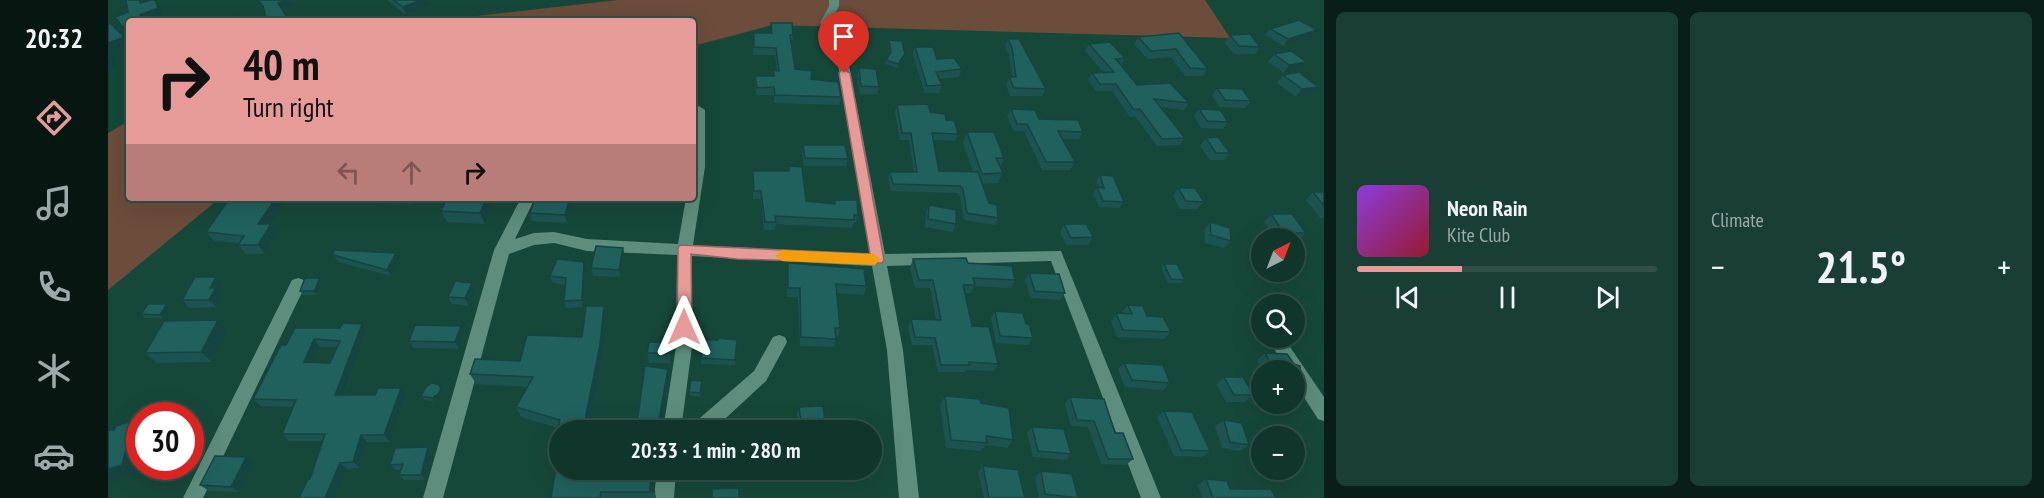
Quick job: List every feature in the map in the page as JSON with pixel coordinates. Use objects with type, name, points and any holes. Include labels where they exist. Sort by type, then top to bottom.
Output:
[{"type":"street","points":[[834,0],[834,6],[825,23],[838,34],[895,350],[909,498]]},
{"type":"street","points":[[696,179],[699,110]]},
{"type":"street","points":[[433,498],[502,250],[526,201]]},
{"type":"street","points":[[673,420],[684,347],[685,248],[693,201]]},
{"type":"street","points":[[502,250],[524,240],[563,237],[587,244],[878,260],[1056,255],[1151,498]]},
{"type":"street","points":[[193,498],[298,284]]},
{"type":"street","points":[[711,420],[760,376],[779,342]]},
{"type":"street","points":[[1282,348],[1324,413]]},
{"type":"street","points":[[664,498],[666,480]]},
{"type":"shaded area","points":[[618,0],[1205,0],[1230,38],[772,25],[696,45],[696,18],[459,18]]},
{"type":"shaded area","points":[[126,123],[126,201],[216,201],[108,290],[108,133]]},
{"type":"building","points":[[126,0],[139,0],[140,3],[155,0],[158,8],[140,15],[142,18],[126,18],[126,26],[123,27],[115,17],[128,12]]},
{"type":"building","points":[[258,0],[286,0],[278,3],[287,18],[266,18],[263,6]]},
{"type":"building","points":[[393,0],[421,0],[403,7]]},
{"type":"building","points":[[1299,20],[1317,30],[1288,39],[1270,29]]},
{"type":"building","points":[[110,23],[124,37],[108,43],[108,24]]},
{"type":"building","points":[[771,23],[792,23],[793,35],[790,35],[795,69],[812,71],[811,79],[838,82],[841,97],[775,95],[774,87],[757,88],[755,76],[774,76],[774,70],[779,71],[776,48],[754,47],[754,33],[772,33]]},
{"type":"building","points":[[1179,33],[1208,69],[1190,68],[1176,49],[1151,51],[1138,37]]},
{"type":"building","points":[[1250,34],[1260,47],[1239,46],[1230,35]]},
{"type":"building","points":[[1008,39],[1019,39],[1046,89],[1014,88],[1009,77],[1016,77],[1012,48]]},
{"type":"building","points":[[889,40],[902,41],[905,54],[898,64],[886,60],[891,52]]},
{"type":"building","points":[[1110,42],[1125,58],[1116,59],[1137,85],[1170,83],[1189,103],[1154,99],[1185,138],[1162,139],[1140,109],[1134,110],[1116,84],[1100,84],[1092,73],[1114,72],[1089,44]]},
{"type":"building","points":[[915,47],[933,47],[937,59],[954,58],[962,69],[936,72],[942,85],[927,86]]},
{"type":"building","points":[[1291,51],[1307,62],[1289,65],[1274,54]]},
{"type":"building","points":[[859,68],[876,69],[879,87],[861,86]]},
{"type":"building","points":[[1299,72],[1318,87],[1302,89],[1283,75]]},
{"type":"building","points":[[1217,88],[1242,89],[1251,101],[1225,100]]},
{"type":"building","points":[[928,104],[930,112],[945,114],[946,120],[954,120],[958,134],[932,133],[939,171],[978,172],[989,203],[997,205],[998,218],[967,213],[963,189],[960,186],[893,184],[890,172],[917,172],[911,133],[902,133],[897,105]]},
{"type":"building","points":[[1011,109],[1035,110],[1039,119],[1078,120],[1083,132],[1058,131],[1075,162],[1046,162],[1027,124],[1017,124]]},
{"type":"building","points":[[1199,109],[1220,110],[1228,122],[1207,121]]},
{"type":"building","points":[[967,132],[994,132],[1004,158],[996,158],[1003,173],[982,174]]},
{"type":"building","points":[[1218,137],[1230,153],[1216,153],[1206,138]]},
{"type":"building","points":[[803,145],[845,145],[848,159],[805,158]]},
{"type":"building","points":[[789,166],[802,167],[806,201],[835,204],[835,200],[857,200],[858,215],[854,215],[854,220],[775,216],[776,222],[765,222],[761,191],[754,191],[753,171],[789,171]]},
{"type":"building","points":[[1100,175],[1113,176],[1124,202],[1103,201],[1097,187],[1104,188]]},
{"type":"building","points":[[1178,188],[1195,188],[1204,202],[1186,201]]},
{"type":"building","points":[[1313,192],[1324,192],[1324,206]]},
{"type":"building","points":[[228,201],[274,201],[258,224],[271,224],[258,245],[238,245],[244,236],[206,232]]},
{"type":"building","points":[[446,201],[485,201],[480,213],[441,211]]},
{"type":"building","points":[[534,201],[569,201],[565,215],[530,213]]},
{"type":"building","points":[[929,205],[956,210],[956,224],[928,219]]},
{"type":"building","points":[[1271,214],[1292,214],[1302,228],[1281,228]]},
{"type":"building","points":[[1210,222],[1230,228],[1231,241],[1211,235]]},
{"type":"building","points":[[1064,224],[1086,224],[1093,237],[1071,238]]},
{"type":"building","points":[[596,246],[623,248],[619,270],[591,268]]},
{"type":"building","points":[[334,250],[396,253],[387,270],[333,255]]},
{"type":"building","points":[[966,258],[968,263],[1012,266],[1015,280],[973,278],[975,285],[963,285],[972,326],[989,327],[998,364],[969,362],[969,365],[941,365],[935,338],[915,337],[911,319],[941,320],[933,280],[919,280],[913,259]]},
{"type":"building","points":[[557,259],[584,262],[582,300],[564,301],[566,278],[550,276]]},
{"type":"building","points":[[788,263],[864,269],[866,286],[836,284],[840,328],[835,328],[836,339],[801,337],[800,288],[788,288]]},
{"type":"building","points":[[1164,264],[1177,264],[1185,280],[1171,279]]},
{"type":"building","points":[[1029,273],[1059,274],[1065,293],[1035,291]]},
{"type":"building","points":[[195,277],[216,277],[210,288],[216,288],[209,300],[182,300]]},
{"type":"building","points":[[305,278],[320,278],[314,291],[300,291]]},
{"type":"building","points":[[455,281],[472,283],[465,298],[448,297]]},
{"type":"building","points":[[148,304],[167,304],[160,315],[141,314]]},
{"type":"building","points":[[1128,305],[1143,306],[1147,316],[1163,317],[1171,332],[1123,330],[1116,313],[1132,314]]},
{"type":"building","points":[[586,306],[604,306],[600,345],[585,420],[560,420],[516,407],[533,377],[470,374],[475,359],[520,361],[527,335],[582,337]]},
{"type":"building","points":[[995,311],[1023,313],[1033,338],[1000,336]]},
{"type":"building","points":[[218,320],[201,352],[145,353],[164,321]]},
{"type":"building","points":[[343,323],[362,324],[335,395],[375,395],[378,388],[401,388],[384,435],[361,435],[353,462],[340,463],[325,498],[299,498],[310,479],[325,434],[282,434],[296,400],[253,399],[281,345],[286,345],[295,328],[340,328]],"holes":[[[314,339],[340,341],[330,363],[304,362]]]},
{"type":"building","points":[[415,325],[461,326],[455,342],[409,341]]},
{"type":"building","points":[[718,338],[737,340],[735,360],[701,358],[702,340],[718,340]]},
{"type":"building","points":[[649,342],[672,343],[670,353],[647,353]]},
{"type":"building","points":[[1265,353],[1287,354],[1291,360],[1269,360]]},
{"type":"building","points":[[1124,363],[1163,365],[1170,383],[1132,380]]},
{"type":"building","points":[[645,366],[668,369],[659,420],[637,420]]},
{"type":"building","points":[[1224,377],[1243,377],[1251,390],[1251,395],[1234,395]]},
{"type":"building","points":[[691,380],[702,381],[700,393],[689,392]]},
{"type":"building","points":[[432,383],[438,384],[441,388],[438,394],[432,398],[421,396],[426,387]]},
{"type":"building","points":[[945,396],[980,399],[981,403],[1009,408],[1013,440],[986,436],[987,443],[951,440]]},
{"type":"building","points":[[1070,397],[1104,399],[1115,433],[1123,433],[1133,459],[1108,459],[1094,421],[1077,420]]},
{"type":"building","points":[[823,406],[825,420],[801,420],[799,407]]},
{"type":"building","points":[[1164,411],[1192,412],[1210,451],[1181,450]]},
{"type":"building","points":[[1224,420],[1242,423],[1249,445],[1230,442]]},
{"type":"building","points":[[126,423],[126,449],[122,465],[108,469],[108,430],[114,430],[116,426]]},
{"type":"building","points":[[1032,427],[1064,429],[1071,454],[1038,451]]},
{"type":"building","points":[[428,447],[421,475],[399,475],[403,464],[390,465],[395,448]]},
{"type":"building","points":[[215,456],[246,457],[231,487],[200,485]]},
{"type":"building","points":[[983,466],[1018,470],[1025,498],[989,498]]},
{"type":"building","points":[[1041,471],[1072,474],[1078,498],[1045,494]]},
{"type":"building","points":[[1206,479],[1227,481],[1230,489],[1271,489],[1276,498],[1213,498]]},
{"type":"building","points":[[554,480],[651,480],[650,490],[655,492],[601,492],[600,498],[551,498]]},
{"type":"building","points":[[739,488],[739,498],[712,498],[712,489]]},
{"type":"slow traffic","points":[[782,256],[874,260]]},
{"type":"route","points":[[684,327],[685,248],[737,254],[878,260],[844,73]]}]
